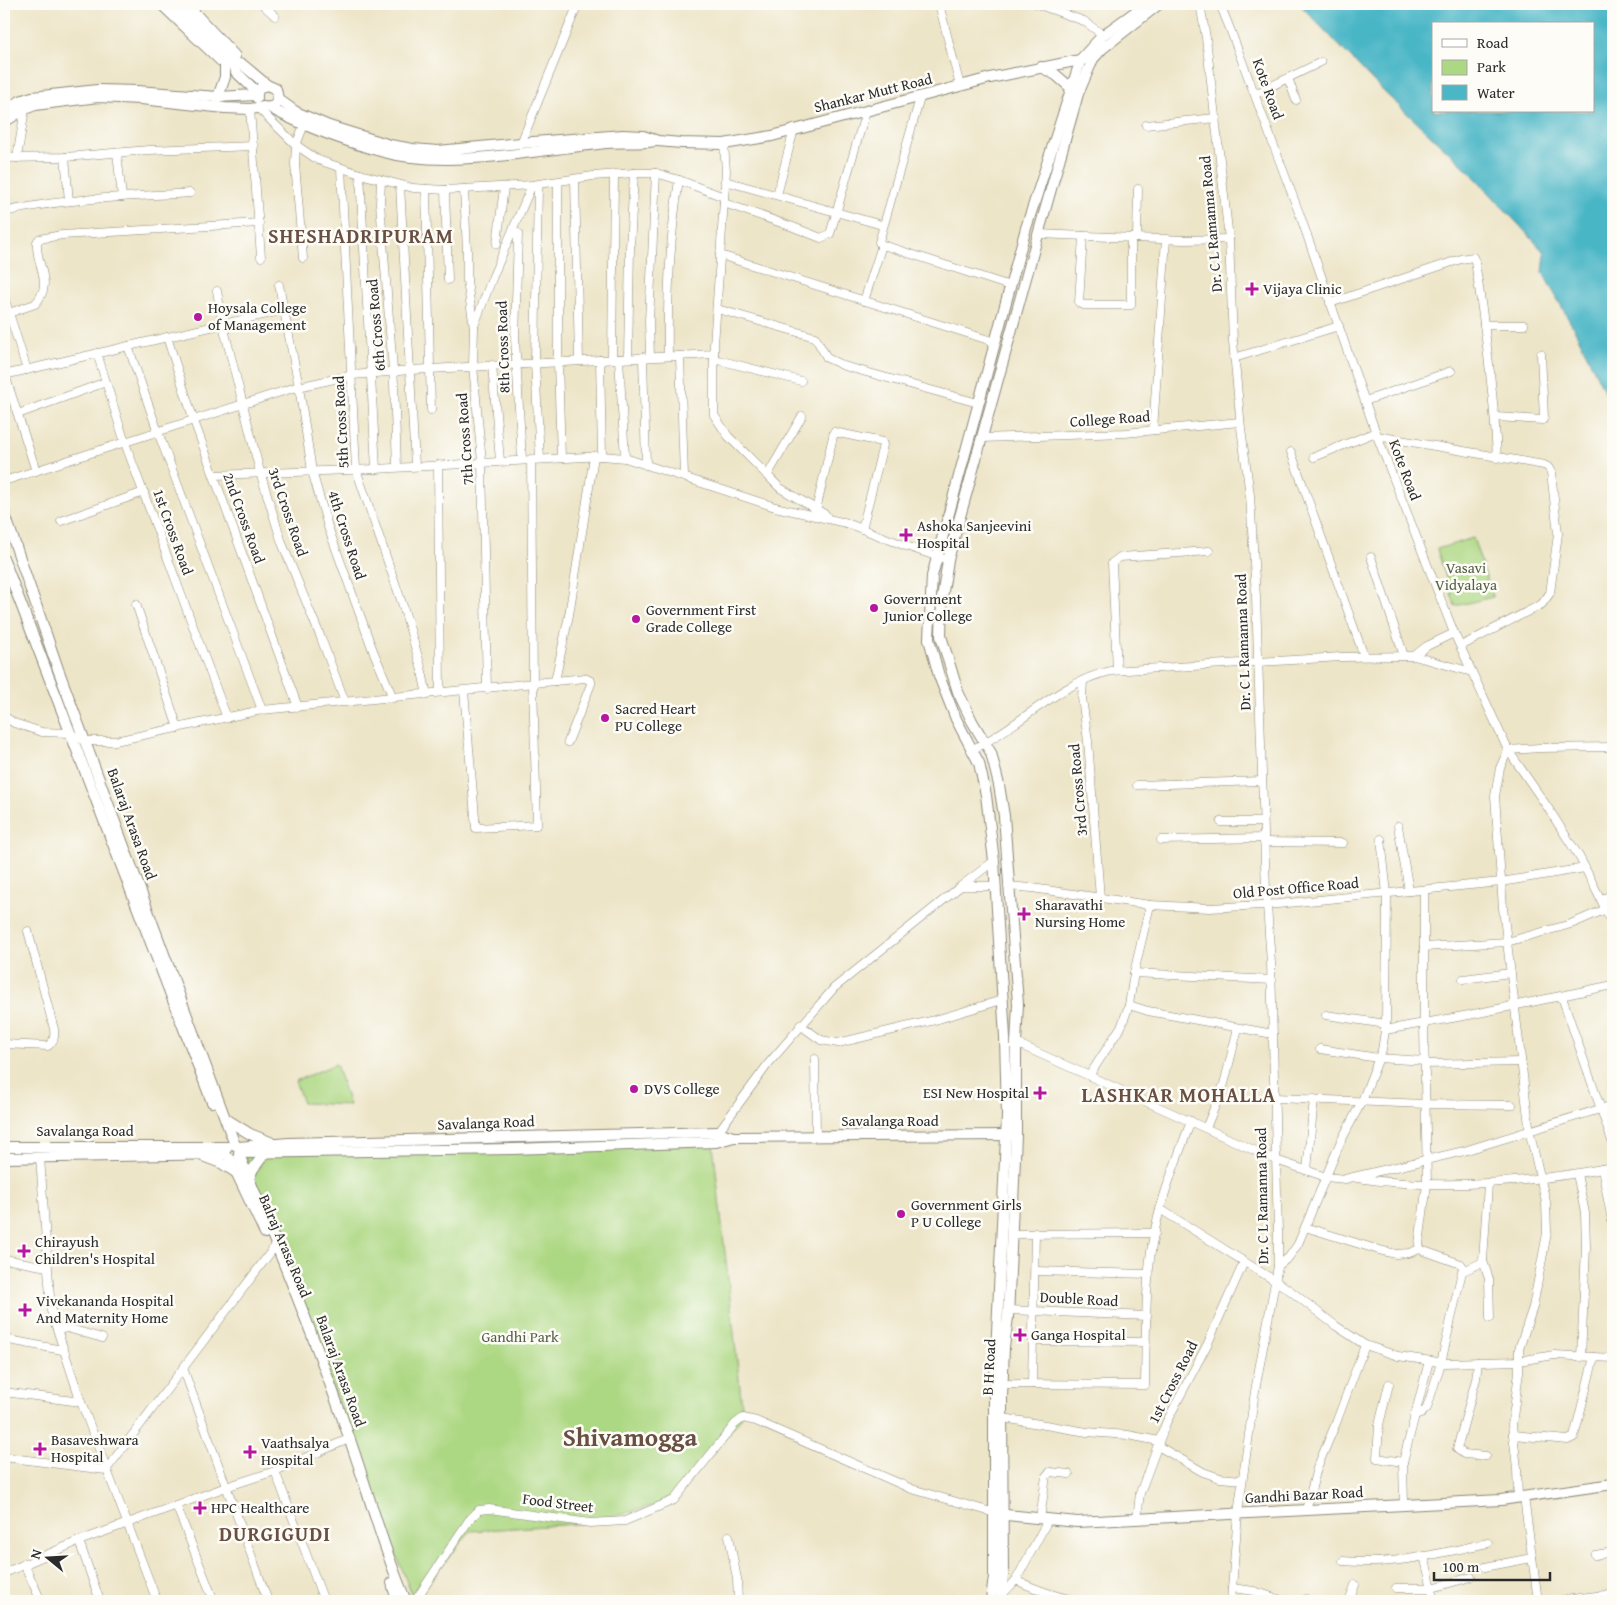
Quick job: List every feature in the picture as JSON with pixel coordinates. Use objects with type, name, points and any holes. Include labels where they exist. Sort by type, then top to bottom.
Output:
[{"type":"main road","points":[[161,4],[234,65]]},
{"type":"main road","name":"Shankar Mutt Road","points":[[172,4],[234,65],[257,93],[260,108],[380,151],[461,158],[621,142],[642,143],[658,141],[724,144],[757,139],[920,98],[960,86],[1041,67],[1081,59],[1093,59]]},
{"type":"main road","points":[[186,4],[234,65]]},
{"type":"main road","points":[[1011,1135],[1006,1090],[994,861],[986,795],[979,763],[956,719],[939,676],[929,639],[932,576],[1026,228],[1081,59],[1103,35],[1146,4]]},
{"type":"main road","points":[[991,1601],[999,1514],[994,1397],[1018,1004],[1004,816],[1001,798],[991,753],[958,692],[941,636],[942,598],[948,560],[1078,94],[1093,59],[1103,48],[1158,4]]},
{"type":"main road","points":[[218,98],[225,77],[234,65]]},
{"type":"main road","name":"Shankar Mutt Road","points":[[234,65],[276,89],[278,99],[296,112],[323,124],[413,153],[623,135],[643,136],[658,141]]},
{"type":"main road","points":[[1041,67],[1071,88]]},
{"type":"main road","points":[[4,111],[20,101],[32,97],[98,90],[137,91],[218,98],[257,93],[261,87],[267,85]]},
{"type":"main road","points":[[4,122],[25,109],[35,106],[98,97],[141,99],[214,107],[260,108],[275,104],[278,99]]},
{"type":"main road","name":"Balaraj Arasa Road","points":[[4,512],[58,669],[225,1118],[233,1150]]},
{"type":"main road","name":"Balaraj Arasa Road","points":[[4,560],[233,1150],[249,1178],[350,1439],[389,1557],[406,1601]]},
{"type":"main road","points":[[225,1118],[250,1134],[274,1144]]},
{"type":"main road","name":"Savalanga Road","points":[[4,1158],[196,1154],[274,1144],[717,1137],[1011,1135]]},
{"type":"main road","name":"B H Road","points":[[1001,1598],[999,1514],[1004,1347],[1012,1234],[1011,1135]]},
{"type":"main road","name":"Savalanga Road","points":[[4,1147],[233,1150],[264,1153],[286,1151],[512,1149],[717,1137]]},
{"type":"main road","name":"Balraj Arasa Road","points":[[233,1150],[238,1174],[276,1248],[344,1441],[395,1590],[397,1601]]},
{"type":"main road","points":[[249,1178],[264,1153]]},
{"type":"main road","points":[[196,1154],[221,1163],[238,1174]]},
{"type":"main road","name":"Gandhi Bazar Road","points":[[999,1514],[1077,1522],[1521,1497],[1613,1484]]},
{"type":"street","points":[[262,4],[275,16]]},
{"type":"street","points":[[521,143],[578,4]]},
{"type":"street","points":[[939,4],[960,86]]},
{"type":"street","points":[[1037,4],[1084,21],[1103,35]]},
{"type":"street","name":"Dr. C L Ramanna Road","points":[[1200,4],[1216,118],[1229,239],[1234,358],[1250,495],[1256,597],[1263,822],[1272,980],[1275,1098],[1278,1266],[1255,1391],[1242,1480],[1230,1601]]},
{"type":"street","name":"Kote Road","points":[[1220,4],[1255,94],[1376,434],[1454,633],[1508,750],[1548,808],[1585,868],[1613,924]]},
{"type":"street","points":[[1255,94],[1321,62]]},
{"type":"street","points":[[1288,78],[1296,100]]},
{"type":"street","points":[[920,98],[878,239],[879,242],[882,245],[1010,286]]},
{"type":"street","points":[[260,108],[296,145],[318,160],[400,185],[413,188],[445,190],[535,185],[614,174],[656,173],[679,180],[724,200],[822,238],[830,234],[866,111]]},
{"type":"street","points":[[260,108],[254,146],[261,257]]},
{"type":"street","points":[[17,158],[25,109]]},
{"type":"street","points":[[1146,125],[1216,118]]},
{"type":"street","points":[[303,258],[295,171],[296,145],[304,125]]},
{"type":"street","points":[[777,195],[794,129]]},
{"type":"street","points":[[724,144],[725,181],[714,356],[714,415],[728,436],[780,488],[816,510],[846,523],[948,560]]},
{"type":"street","points":[[4,158],[65,157],[254,146]]},
{"type":"street","points":[[117,153],[122,197]]},
{"type":"street","points":[[65,157],[69,201]]},
{"type":"street","name":"5th Cross Road","points":[[340,168],[347,318],[353,375],[356,470],[403,606],[427,695]]},
{"type":"street","points":[[620,359],[630,248],[634,173]]},
{"type":"street","points":[[646,465],[647,357],[656,173]]},
{"type":"street","points":[[360,174],[376,469]]},
{"type":"street","points":[[614,174],[625,458]]},
{"type":"street","points":[[575,179],[579,361]]},
{"type":"street","name":"6th Cross Road","points":[[381,180],[380,203],[393,371],[397,467]]},
{"type":"street","points":[[668,356],[671,260],[679,180]]},
{"type":"street","points":[[725,181],[882,225]]},
{"type":"street","points":[[558,182],[558,362],[561,458]]},
{"type":"street","points":[[400,185],[415,466]]},
{"type":"street","points":[[474,328],[493,276],[535,185]]},
{"type":"street","points":[[535,185],[535,363],[540,459]]},
{"type":"street","points":[[497,244],[504,187]]},
{"type":"street","points":[[426,189],[431,410]]},
{"type":"street","name":"7th Cross Road","points":[[464,189],[468,252],[467,281],[474,328],[473,366],[482,462],[487,689]]},
{"type":"street","points":[[1083,236],[1079,303],[1084,305],[1131,305],[1138,189]]},
{"type":"street","points":[[445,190],[448,280]]},
{"type":"street","points":[[4,212],[33,205],[69,201],[190,193]]},
{"type":"street","points":[[9,313],[35,304],[42,293],[45,279],[37,250],[39,239],[62,235],[259,223]]},
{"type":"street","name":"8th Cross Road","points":[[518,233],[515,339],[522,460]]},
{"type":"street","points":[[1038,234],[1166,239],[1229,239]]},
{"type":"street","points":[[1153,430],[1166,239]]},
{"type":"street","points":[[864,301],[882,245]]},
{"type":"street","points":[[720,255],[995,342]]},
{"type":"street","points":[[1330,302],[1472,257],[1475,261],[1496,418],[1497,458]]},
{"type":"street","name":"4th Cross Road","points":[[279,285],[299,387],[312,471],[335,546],[372,648],[393,698]]},
{"type":"street","name":"3rd Cross Road","points":[[217,291],[223,325],[260,472],[282,543],[345,702]]},
{"type":"street","points":[[4,297],[27,370]]},
{"type":"street","points":[[36,471],[5,375],[284,310]]},
{"type":"street","points":[[717,310],[815,337],[828,358],[844,366],[978,403]]},
{"type":"street","points":[[1484,325],[1524,324]]},
{"type":"street","points":[[1234,358],[1338,326]]},
{"type":"street","name":"2nd Cross Road","points":[[167,337],[194,421],[298,707]]},
{"type":"street","points":[[128,346],[158,432],[262,710]]},
{"type":"street","name":"1st Cross Road","points":[[97,353],[125,443],[227,718]]},
{"type":"street","points":[[1496,418],[1543,420],[1541,354]]},
{"type":"street","points":[[4,481],[299,387],[353,375],[492,365],[668,356],[714,356],[801,381]]},
{"type":"street","points":[[680,356],[684,477]]},
{"type":"street","points":[[555,681],[598,456],[600,360]]},
{"type":"street","points":[[492,365],[500,461]]},
{"type":"street","points":[[1365,401],[1451,371]]},
{"type":"street","points":[[18,414],[106,382]]},
{"type":"street","points":[[767,476],[802,416]]},
{"type":"street","name":"College Road","points":[[982,438],[1125,433],[1240,422]]},
{"type":"street","points":[[816,510],[834,432],[882,442],[883,446],[862,529]]},
{"type":"street","points":[[1314,457],[1376,434],[1548,467],[1551,472],[1558,534],[1550,593],[1542,604],[1461,646]]},
{"type":"street","points":[[1291,452],[1364,656]]},
{"type":"street","points":[[214,475],[356,470],[598,456],[625,458],[775,507],[846,523]]},
{"type":"street","points":[[464,691],[476,828],[537,825],[532,684],[531,460]]},
{"type":"street","points":[[438,465],[440,692]]},
{"type":"street","points":[[61,521],[144,492]]},
{"type":"street","points":[[1117,670],[1112,563],[1114,560],[1120,557],[1209,552]]},
{"type":"street","points":[[1371,557],[1404,656]]},
{"type":"street","points":[[136,604],[178,728]]},
{"type":"street","points":[[1414,656],[1427,646],[1454,633]]},
{"type":"street","points":[[971,750],[985,744],[1036,709],[1094,674],[1117,670],[1364,656],[1414,656],[1472,672]]},
{"type":"street","points":[[4,716],[14,723],[42,732],[70,733],[86,741],[115,741],[262,710],[585,678],[591,681],[591,684],[568,742]]},
{"type":"street","name":"3rd Cross Road","points":[[1083,681],[1082,698],[1088,741],[1100,898]]},
{"type":"street","points":[[1538,1601],[1521,1497],[1512,1425],[1519,1349],[1533,1307],[1547,1232],[1546,1202],[1530,1131],[1507,942],[1495,796],[1500,768],[1508,750],[1613,748]]},
{"type":"street","points":[[1137,785],[1262,781]]},
{"type":"street","points":[[1222,822],[1263,822]]},
{"type":"street","points":[[1398,826],[1409,892]]},
{"type":"street","points":[[1278,1266],[1289,1257],[1298,1244],[1340,1143],[1362,1101],[1378,1058],[1386,1027],[1386,894],[1381,839]]},
{"type":"street","points":[[1161,840],[1264,840],[1343,843]]},
{"type":"street","points":[[717,1137],[768,1064],[834,988],[960,886],[994,861]]},
{"type":"street","name":"Old Post Office Road","points":[[1008,886],[1150,905],[1210,908],[1267,905],[1409,892],[1501,882],[1585,868]]},
{"type":"street","points":[[960,886],[994,886]]},
{"type":"street","points":[[1420,1249],[1419,1244],[1427,1184],[1424,890]]},
{"type":"street","points":[[1601,899],[1613,895]]},
{"type":"street","points":[[1089,1076],[1122,1025],[1129,1005],[1134,973],[1150,905]]},
{"type":"street","points":[[1424,947],[1507,942],[1571,924],[1606,909]]},
{"type":"street","points":[[4,1044],[48,1046],[52,1043],[54,1037],[54,1029],[28,930]]},
{"type":"street","points":[[1134,973],[1272,980]]},
{"type":"street","points":[[1463,979],[1511,974]]},
{"type":"street","points":[[1326,1015],[1386,1027],[1424,1024],[1613,985]]},
{"type":"street","points":[[1562,996],[1613,1144]]},
{"type":"street","points":[[800,1025],[821,1040],[838,1043],[935,1020],[1002,1000]]},
{"type":"street","points":[[1129,1005],[1148,1011],[1273,1034]]},
{"type":"street","points":[[1206,1128],[1224,1084],[1238,1028]]},
{"type":"street","points":[[1016,1044],[1276,1160],[1326,1177],[1345,1179],[1464,1151],[1613,1105]]},
{"type":"street","points":[[1320,1048],[1378,1058],[1425,1062],[1522,1062]]},
{"type":"street","points":[[815,1059],[816,1136]]},
{"type":"street","points":[[1275,1098],[1426,1104],[1512,1105]]},
{"type":"street","points":[[1307,1170],[1314,1099]]},
{"type":"street","points":[[1003,1384],[1146,1386],[1149,1274],[1155,1232],[1160,1209],[1191,1121]]},
{"type":"street","points":[[40,1157],[51,1311],[62,1350],[81,1402],[157,1601]]},
{"type":"street","points":[[1352,1177],[1378,1181],[1427,1184],[1488,1184],[1577,1174],[1613,1167]]},
{"type":"street","points":[[1602,1169],[1613,1226]]},
{"type":"street","points":[[1577,1174],[1585,1213],[1586,1247],[1581,1357]]},
{"type":"street","points":[[1488,1184],[1483,1261],[1489,1279],[1490,1318]]},
{"type":"street","points":[[1160,1209],[1276,1281],[1336,1326],[1365,1345],[1398,1356],[1441,1363],[1519,1361],[1554,1355],[1613,1358]]},
{"type":"street","points":[[1305,1227],[1396,1254],[1409,1253],[1420,1249],[1461,1264],[1463,1267],[1441,1363],[1428,1408],[1421,1414],[1414,1416]]},
{"type":"street","points":[[1012,1234],[1155,1232]]},
{"type":"street","points":[[1032,1384],[1035,1233]]},
{"type":"street","points":[[106,1470],[276,1248]]},
{"type":"street","points":[[4,1259],[47,1267]]},
{"type":"street","points":[[1463,1271],[1483,1261]]},
{"type":"street","name":"1st Cross Road","points":[[1137,1519],[1140,1493],[1170,1415],[1208,1343],[1244,1262]]},
{"type":"street","points":[[1035,1271],[1149,1274]]},
{"type":"street","name":"Double Road","points":[[1008,1310],[1147,1316]]},
{"type":"street","points":[[57,1330],[66,1328],[102,1338]]},
{"type":"street","points":[[4,1339],[62,1350]]},
{"type":"street","points":[[1033,1341],[1146,1342]]},
{"type":"street","points":[[1306,1510],[1317,1468],[1365,1345]]},
{"type":"street","points":[[1513,1435],[1568,1440],[1574,1436],[1594,1357]]},
{"type":"street","points":[[1404,1505],[1403,1462],[1429,1361]]},
{"type":"street","points":[[1478,1362],[1476,1379],[1457,1449],[1464,1454],[1486,1456]]},
{"type":"street","points":[[183,1368],[268,1601]]},
{"type":"street","points":[[1389,1384],[1379,1425],[1377,1458],[1403,1462]]},
{"type":"street","points":[[4,1392],[81,1402]]},
{"type":"street","name":"Food Street","points":[[415,1601],[469,1520],[479,1510],[489,1509],[590,1523],[625,1521],[674,1500],[735,1424],[743,1418],[756,1421],[912,1489],[999,1514]]},
{"type":"street","points":[[1003,1418],[1087,1432],[1128,1435],[1158,1444],[1203,1472],[1220,1478],[1242,1480]]},
{"type":"street","points":[[4,1573],[79,1541],[275,1471],[344,1441]]},
{"type":"street","points":[[4,1457],[106,1470]]},
{"type":"street","points":[[275,1471],[324,1601]]},
{"type":"street","points":[[1001,1598],[1016,1580],[1044,1520],[1047,1473],[1069,1474]]},
{"type":"street","points":[[176,1505],[214,1601]]},
{"type":"street","points":[[729,1536],[737,1579],[738,1601]]},
{"type":"street","points":[[79,1541],[100,1601]]},
{"type":"street","points":[[1344,1561],[1379,1562],[1424,1556],[1488,1542]]},
{"type":"street","points":[[1595,1555],[1613,1552]]},
{"type":"street","points":[[1424,1556],[1432,1588],[1433,1601]]},
{"type":"street","points":[[1485,1567],[1532,1558]]},
{"type":"street","points":[[24,1564],[41,1601]]},
{"type":"street","points":[[1396,1588],[1432,1588],[1471,1577]]},
{"type":"street","points":[[1016,1580],[1063,1598],[1082,1601]]},
{"type":"street","points":[[1349,1601],[1355,1586]]},
{"type":"street","points":[[1232,1588],[1254,1591],[1284,1601]]},
{"type":"street","points":[[1556,1601],[1613,1594]]},
{"type":"green space","name":"Vasavi Vidyalaya","points":[[1473,538],[1493,597],[1455,606],[1437,549]]},
{"type":"green space","points":[[336,1064],[349,1105],[303,1103],[295,1081]]},
{"type":"green space","name":"Gandhi Park","points":[[713,1144],[743,1415],[674,1500],[590,1523],[470,1531],[414,1601],[243,1152]]},
{"type":"water","points":[[1300,4],[1613,4],[1613,421],[1605,393],[1579,338],[1543,273],[1545,253],[1470,172],[1382,90]]},
{"type":"place","name":"Vijaya Clinic","points":[[1252,289]]},
{"type":"place","name":"Hoysala College of Management","points":[[198,317]]},
{"type":"place","name":"Ashoka Sanjeevini Hospital","points":[[906,535]]},
{"type":"place","name":"Government Junior College","points":[[874,608]]},
{"type":"place","name":"Government First Grade College","points":[[636,619]]},
{"type":"place","name":"Sacred Heart PU College","points":[[605,718]]},
{"type":"place","name":"Sharavathi Nursing Home","points":[[1024,914]]},
{"type":"place","name":"DVS College","points":[[634,1089]]},
{"type":"place","name":"ESI New Hospital","points":[[1040,1093]]},
{"type":"place","name":"Government Girls P U College","points":[[901,1214]]},
{"type":"place","name":"Chirayush Children's Hospital","points":[[24,1251]]},
{"type":"place","name":"Vivekananda Hospital And Maternity Home","points":[[25,1310]]},
{"type":"place","name":"Ganga Hospital","points":[[1020,1335]]},
{"type":"place","name":"Basaveshwara Hospital","points":[[40,1449]]},
{"type":"place","name":"Vaathsalya Hospital","points":[[250,1452]]},
{"type":"place","name":"HPC Healthcare","points":[[200,1508]]},
{"type":"district","name":"SHESHADRIPURAM","points":[[361,236]]},
{"type":"district","name":"LASHKAR MOHALLA","points":[[1179,1095]]},
{"type":"district","name":"Shivamogga","points":[[630,1437]]},
{"type":"district","name":"DURGIGUDI","points":[[275,1534]]}]
